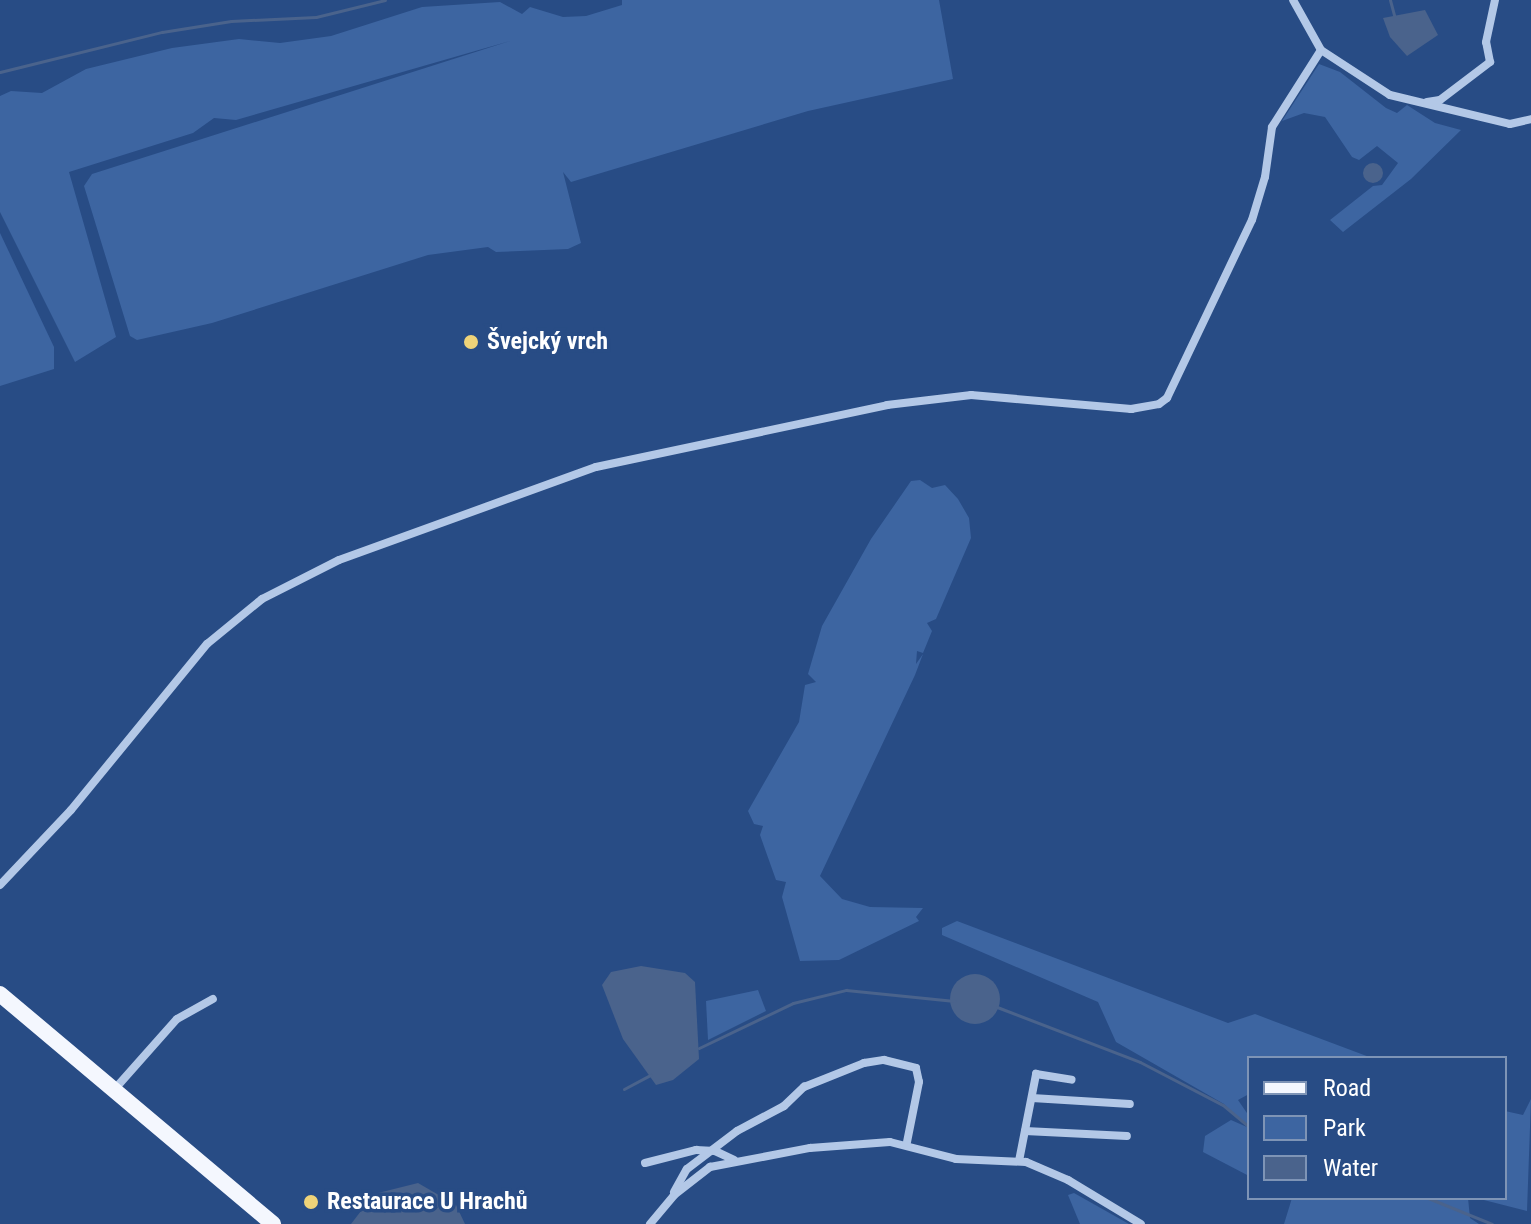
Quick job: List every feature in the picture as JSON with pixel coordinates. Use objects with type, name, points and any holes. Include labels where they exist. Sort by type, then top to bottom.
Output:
[{"type":"main road","points":[[0,994],[273,1224]]},
{"type":"street","points":[[1293,0],[1321,50],[1370,84],[1423,104],[1510,124],[1531,119]]},
{"type":"street","points":[[1423,104],[1440,100],[1490,62],[1486,42],[1495,0]]},
{"type":"street","points":[[0,885],[71,810],[207,644],[262,599],[339,560],[596,467],[887,405],[971,395],[1131,409],[1159,404],[1167,398],[1252,220],[1276,117],[1321,50]]},
{"type":"street","points":[[112,1091],[177,1019],[213,999]]},
{"type":"street","points":[[674,1195],[687,1169],[746,1125],[784,1106],[804,1087],[884,1060],[916,1068],[919,1074],[907,1142]]},
{"type":"street","points":[[1019,1161],[1036,1074],[1072,1080]]},
{"type":"street","points":[[1032,1098],[1130,1104]]},
{"type":"street","points":[[1025,1131],[1127,1136]]},
{"type":"street","points":[[650,1224],[674,1195],[710,1167],[735,1160],[848,1144],[907,1142],[956,1159],[1019,1161],[1068,1180],[1141,1224]]},
{"type":"street","points":[[645,1163],[677,1152],[715,1151],[735,1160]]},
{"type":"green space","points":[[622,0],[939,0],[953,79],[808,111],[571,182],[563,172],[581,243],[568,249],[496,252],[488,247],[428,255],[212,323],[137,340],[130,336],[84,186],[92,174],[510,41],[236,120],[214,118],[193,133],[69,172],[116,337],[75,362],[0,212],[0,96],[11,91],[42,93],[86,69],[172,48],[239,39],[280,43],[331,36],[422,7],[500,2],[522,14],[530,7],[563,17],[586,16],[622,5]]},
{"type":"green space","points":[[1319,64],[1340,72],[1386,108],[1397,113],[1407,105],[1435,123],[1461,130],[1411,179],[1343,232],[1330,220],[1373,186],[1382,185],[1398,163],[1377,146],[1359,160],[1352,157],[1325,117],[1304,113],[1282,121]]},
{"type":"green space","points":[[0,233],[54,347],[54,369],[0,386]]},
{"type":"green space","points":[[920,480],[932,488],[945,485],[958,499],[969,518],[971,538],[936,619],[927,623],[932,631],[923,653],[917,651],[916,664],[923,654],[915,675],[820,876],[842,899],[870,907],[923,908],[916,917],[919,921],[839,960],[800,961],[782,897],[786,882],[776,880],[760,835],[763,826],[754,824],[748,811],[799,722],[805,685],[816,682],[808,674],[822,626],[871,539],[911,481]]},
{"type":"green space","points":[[957,921],[1228,1023],[1255,1014],[1367,1056],[1247,1056],[1247,1095],[1238,1100],[1247,1113],[1247,1127],[1224,1104],[1116,1042],[1098,1002],[942,935],[942,928]]},
{"type":"green space","points":[[758,990],[766,1011],[708,1040],[706,1001]]},
{"type":"green space","points":[[1531,1099],[1527,1211],[1484,1200],[1507,1200],[1507,1111],[1523,1115]]},
{"type":"green space","points":[[1231,1120],[1247,1127],[1247,1175],[1203,1152],[1205,1136]]},
{"type":"green space","points":[[1074,1193],[1129,1224],[1080,1224],[1068,1195]]},
{"type":"green space","points":[[1291,1200],[1468,1200],[1470,1218],[1479,1224],[1284,1224]]},
{"type":"water","points":[[1425,10],[1438,35],[1407,56],[1390,37],[1383,18]]},
{"type":"water","points":[[1373,163],[1380,166],[1383,173],[1380,180],[1373,183],[1366,180],[1363,173],[1366,166]]},
{"type":"water","points":[[641,966],[685,973],[695,982],[699,1059],[673,1080],[656,1085],[623,1039],[602,985],[611,972]]},
{"type":"water","points":[[975,974],[992,982],[1000,999],[992,1016],[975,1024],[958,1016],[950,999],[958,982]]},
{"type":"water","points":[[418,1183],[456,1205],[465,1224],[351,1224],[374,1194]]},
{"type":"waterway","points":[[0,72],[162,32],[231,21],[316,17],[385,0]]},
{"type":"waterway","points":[[1390,0],[1394,15]]},
{"type":"waterway","points":[[699,1048],[793,1003],[846,990],[954,1001]]},
{"type":"waterway","points":[[997,1007],[1140,1062],[1223,1105],[1247,1125]]},
{"type":"waterway","points":[[624,1089],[650,1075]]},
{"type":"waterway","points":[[1433,1200],[1492,1224]]},
{"type":"place","name":"Švejcký vrch","points":[[471,342]]},
{"type":"place","name":"Restaurace U Hrachů","points":[[311,1202]]}]
